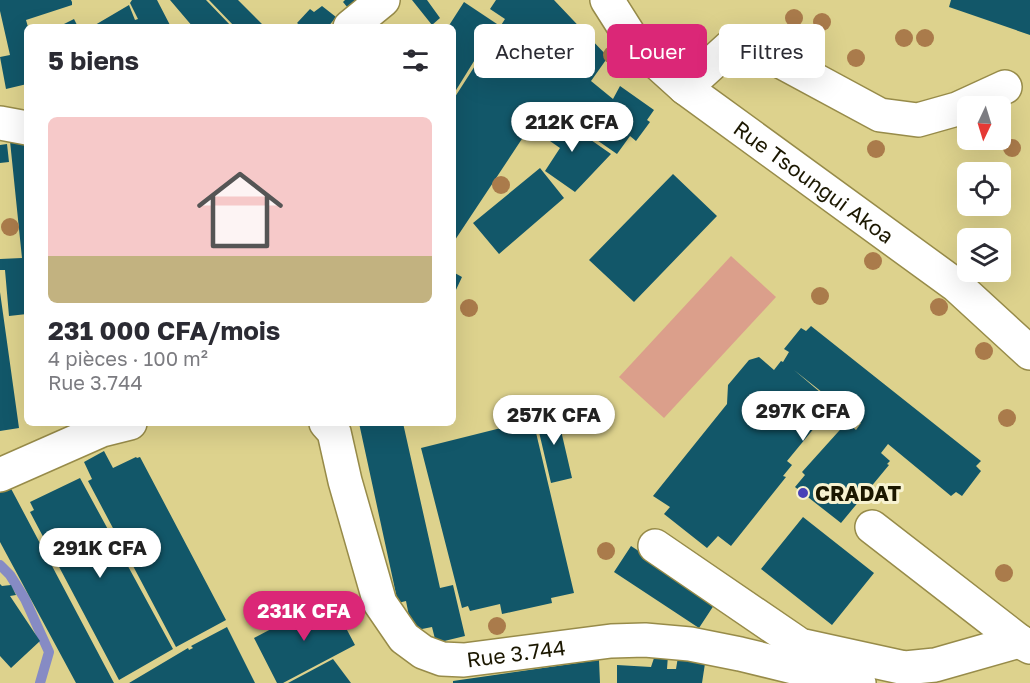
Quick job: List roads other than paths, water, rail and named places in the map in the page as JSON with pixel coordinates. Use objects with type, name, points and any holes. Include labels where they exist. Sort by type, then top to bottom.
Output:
[{"type":"street","points":[[354,24],[383,0]]},
{"type":"street","name":"Rue Tsoungui Akoa","points":[[607,0],[633,41],[685,88],[957,286],[1030,353]]},
{"type":"street","points":[[685,88],[730,47],[742,45],[754,47],[880,115],[918,120],[957,109],[1005,87]]},
{"type":"street","points":[[0,123],[24,127]]},
{"type":"street","points":[[0,475],[102,430],[118,426]]},
{"type":"street","name":"Rue 3.744","points":[[329,426],[334,432],[345,481],[380,603],[404,638],[423,652],[442,659],[464,660],[611,641],[645,640],[690,644],[740,654],[860,683]]},
{"type":"street","points":[[872,527],[1024,644]]},
{"type":"street","points":[[655,546],[800,645],[905,668],[935,665],[1024,644]]},
{"type":"waterway","points":[[0,565],[10,575],[25,599],[49,652],[40,683]]},
{"type":"place","name":"CRADAT","points":[[803,493]]}]
